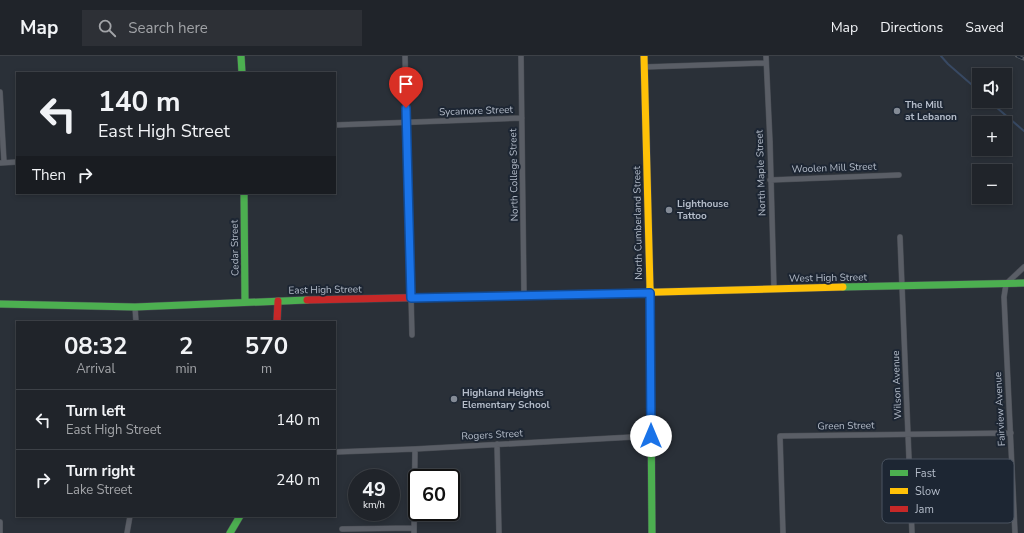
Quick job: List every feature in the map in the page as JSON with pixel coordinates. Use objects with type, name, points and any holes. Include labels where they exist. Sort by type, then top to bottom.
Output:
[{"type":"main road","points":[[241,56],[242,72]]},
{"type":"main road","name":"North Cumberland Street","points":[[644,56],[650,293],[652,533]]},
{"type":"main road","name":"Cedar Street","points":[[244,194],[245,302]]},
{"type":"main road","name":"West High Street","points":[[650,293],[1024,283]]},
{"type":"main road","name":"East High Street","points":[[0,304],[135,307],[278,301],[650,293]]},
{"type":"main road","points":[[277,321],[278,301]]},
{"type":"main road","points":[[230,533],[239,517]]},
{"type":"street","points":[[405,56],[412,335]]},
{"type":"street","name":"North College Street","points":[[521,56],[524,295]]},
{"type":"street","name":"North Maple Street","points":[[766,56],[774,289]]},
{"type":"street","points":[[644,66],[766,63]]},
{"type":"street","points":[[0,92],[2,162],[16,162]]},
{"type":"street","name":"Sycamore Street","points":[[336,125],[522,118]]},
{"type":"street","name":"Woolen Mill Street","points":[[770,180],[899,175]]},
{"type":"street","name":"Wilson Avenue","points":[[900,237],[909,459]]},
{"type":"street","points":[[1006,284],[1024,267]]},
{"type":"street","name":"Fairview Avenue","points":[[1006,284],[1004,297],[1011,459]]},
{"type":"street","points":[[135,307],[136,321]]},
{"type":"street","name":"Green Street","points":[[783,533],[780,436],[1010,433]]},
{"type":"street","name":"Rogers Street","points":[[336,452],[415,450],[651,436]]},
{"type":"street","points":[[498,444],[499,533]]},
{"type":"street","points":[[342,529],[414,530],[415,450]]},
{"type":"street","name":"Fairview Avenue","points":[[1014,513],[1015,533]]},
{"type":"street","points":[[128,533],[130,517]]},
{"type":"street","points":[[0,522],[0,533]]},
{"type":"street","name":"Wilson Avenue","points":[[912,523],[912,533]]},
{"type":"waterway","points":[[941,56],[972,85]]},
{"type":"waterway","points":[[997,108],[1024,131]]},
{"type":"railway","points":[[1017,56],[1024,59]]},
{"type":"traffic: fast","points":[[241,56],[242,72]]},
{"type":"traffic: fast","points":[[244,194],[245,302]]},
{"type":"traffic: fast","points":[[843,287],[1024,283]]},
{"type":"traffic: fast","points":[[650,288],[652,533]]},
{"type":"traffic: fast","points":[[0,304],[135,307],[307,300]]},
{"type":"traffic: fast","points":[[230,533],[239,517]]},
{"type":"traffic: slow","points":[[644,56],[650,288]]},
{"type":"traffic: slow","points":[[585,294],[843,287]]},
{"type":"traffic: jam","points":[[307,300],[585,294]]},
{"type":"traffic: jam","points":[[277,321],[278,301]]},
{"type":"place","name":"The Mill at Lebanon","points":[[897,111]]},
{"type":"place","name":"Lighthouse Tattoo","points":[[669,210]]},
{"type":"place","name":"Highland Heights Elementary School","points":[[454,399]]},
{"type":"route","points":[[406,108],[411,298],[650,293],[651,436]]}]
